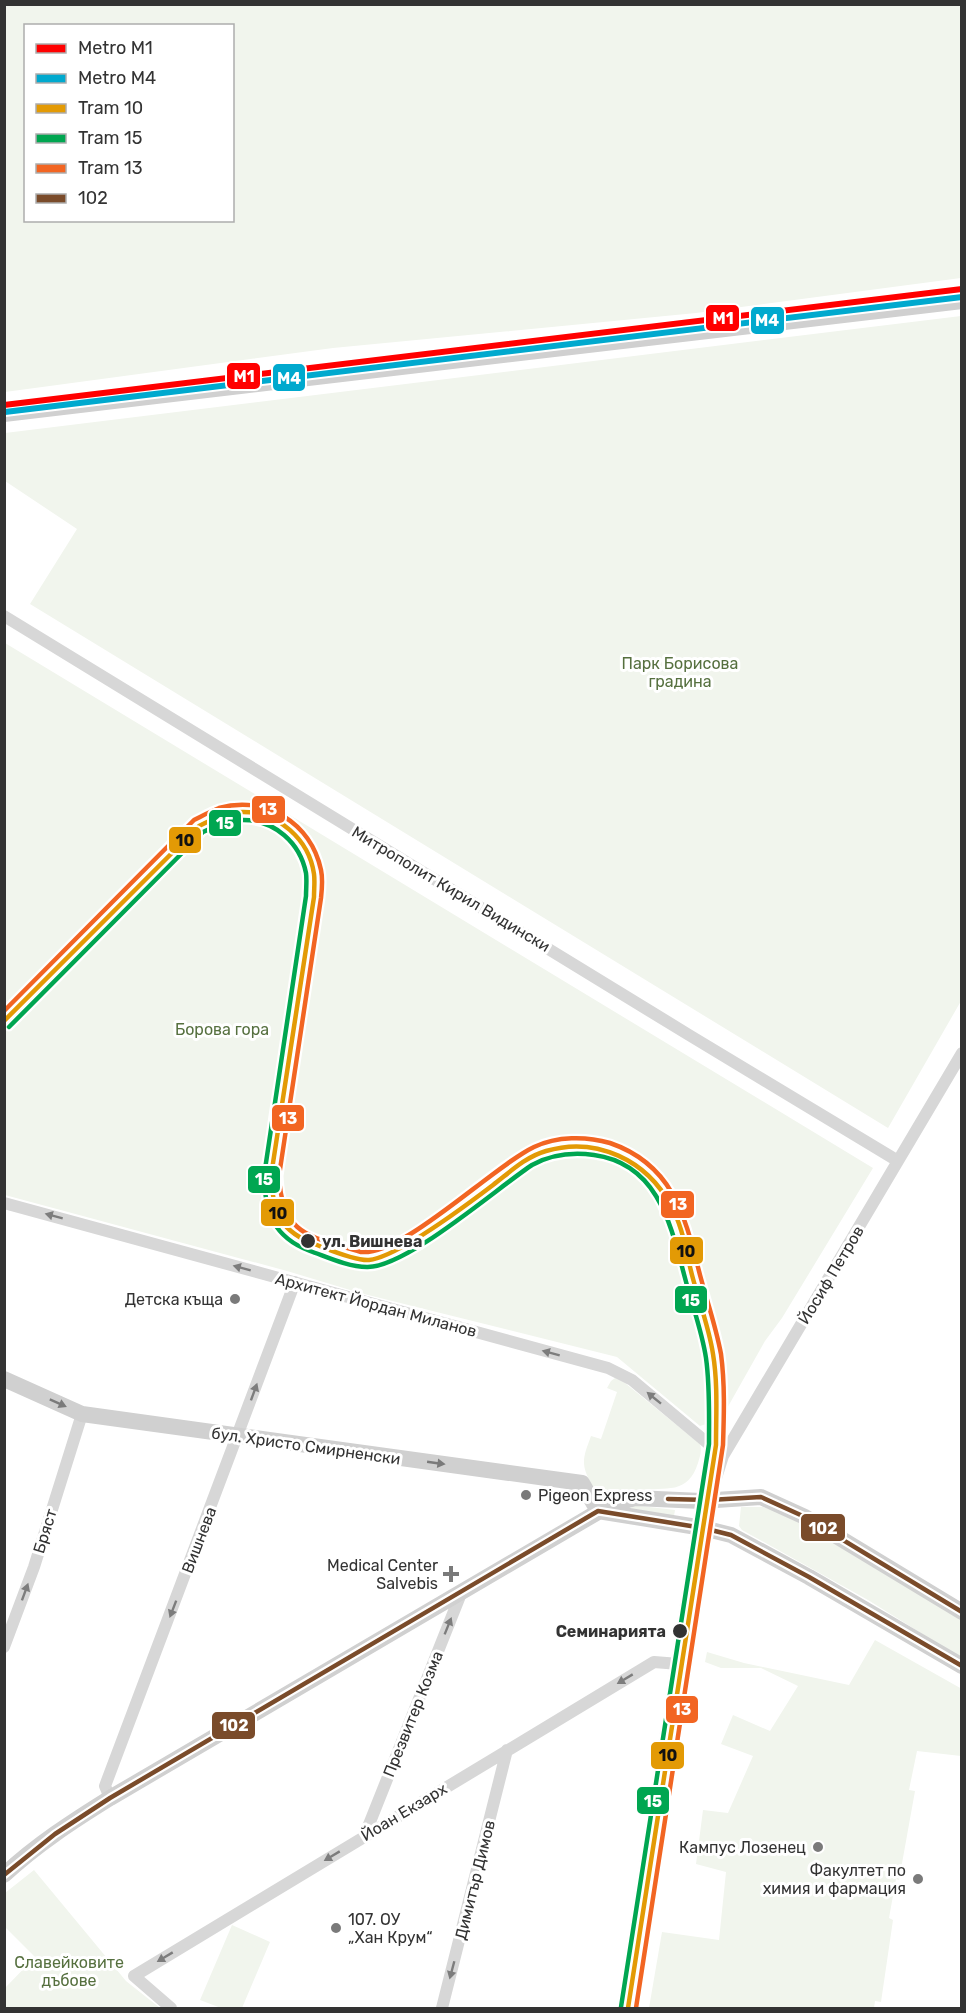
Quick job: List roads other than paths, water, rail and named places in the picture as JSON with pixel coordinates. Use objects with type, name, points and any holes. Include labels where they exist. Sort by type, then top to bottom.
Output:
[{"type":"street","points":[[4,414],[962,301]]},
{"type":"street","name":"Митрополит Кирил Видински","points":[[4,616],[898,1161]]},
{"type":"street","name":"Йосиф Петров","points":[[709,1500],[723,1456],[962,1053]]},
{"type":"street","name":"Архитект Йордан Миланов","points":[[4,1203],[608,1368],[632,1380],[723,1456]]},
{"type":"street","name":"Вишнева","points":[[110,1798],[105,1786],[238,1437],[294,1282]]},
{"type":"street","name":"бул. Христо Смирненски","points":[[4,1379],[82,1414],[582,1483],[598,1511]]},
{"type":"street","name":"Бряст","points":[[4,1647],[34,1567],[82,1414]]},
{"type":"street","points":[[4,1875],[38,1847],[110,1798],[610,1504],[634,1498],[709,1500],[760,1497],[805,1517],[962,1612]]},
{"type":"street","points":[[625,2008],[700,1528],[709,1500]]},
{"type":"street","points":[[598,1511],[731,1535],[962,1666]]},
{"type":"street","name":"Презвитер Козма","points":[[364,1837],[462,1592]]},
{"type":"street","name":"Йоан Екзарх","points":[[171,2008],[134,1976],[654,1662],[679,1664]]},
{"type":"street","name":"Димитър Димов","points":[[442,2008],[507,1750]]},
{"type":"metro line","name":"M1","points":[[4,405],[962,289]]},
{"type":"metro line","name":"M4","points":[[5,412],[962,297]]},
{"type":"tram line","name":"13","points":[[4,1011],[194,820],[219,808],[236,805],[269,810],[284,816],[297,826],[316,853],[322,877],[321,898],[279,1176],[281,1196],[293,1223],[314,1237],[361,1252],[379,1249],[423,1226],[516,1157],[543,1143],[562,1139],[581,1138],[610,1143],[632,1153],[663,1179],[682,1214],[689,1233],[721,1354],[724,1388],[723,1445],[636,2008]]},
{"type":"tram line","name":"10","points":[[4,1021],[199,826],[231,813],[256,813],[280,822],[299,839],[311,861],[314,877],[314,897],[271,1176],[277,1211],[281,1220],[294,1234],[350,1257],[363,1260],[381,1257],[397,1250],[432,1228],[524,1161],[546,1151],[565,1147],[601,1150],[618,1156],[634,1164],[661,1190],[675,1214],[681,1231],[711,1344],[715,1365],[716,1445],[628,2008]]},
{"type":"tram line","name":"15","points":[[9,1027],[203,832],[233,821],[255,821],[275,829],[292,843],[303,862],[306,876],[306,896],[264,1176],[266,1201],[279,1231],[297,1245],[345,1264],[360,1267],[384,1264],[404,1255],[451,1225],[532,1165],[547,1158],[570,1154],[594,1155],[616,1161],[634,1171],[648,1184],[659,1200],[674,1238],[704,1348],[709,1390],[709,1444],[621,2007]]},
{"type":"place","name":"ул. Вишнева","points":[[308,1241]]},
{"type":"place","name":"Детска къща","points":[[235,1299]]},
{"type":"place","name":"Pigeon Express","points":[[526,1495]]},
{"type":"place","name":"Medical Center Salvebis","points":[[451,1574]]},
{"type":"place","name":"Семинарията","points":[[680,1631]]},
{"type":"place","name":"Кампус Лозенец","points":[[818,1847]]},
{"type":"place","name":"Факултет по химия и фармация","points":[[918,1879]]},
{"type":"place","name":"107. ОУ „Хан Крум“","points":[[336,1928]]},
{"type":"park label","name":"Парк Борисова градина","points":[[680,672]]},
{"type":"park label","name":"Борова гора","points":[[222,1029]]},
{"type":"park label","name":"Славейковите дъбове","points":[[69,1971]]}]
